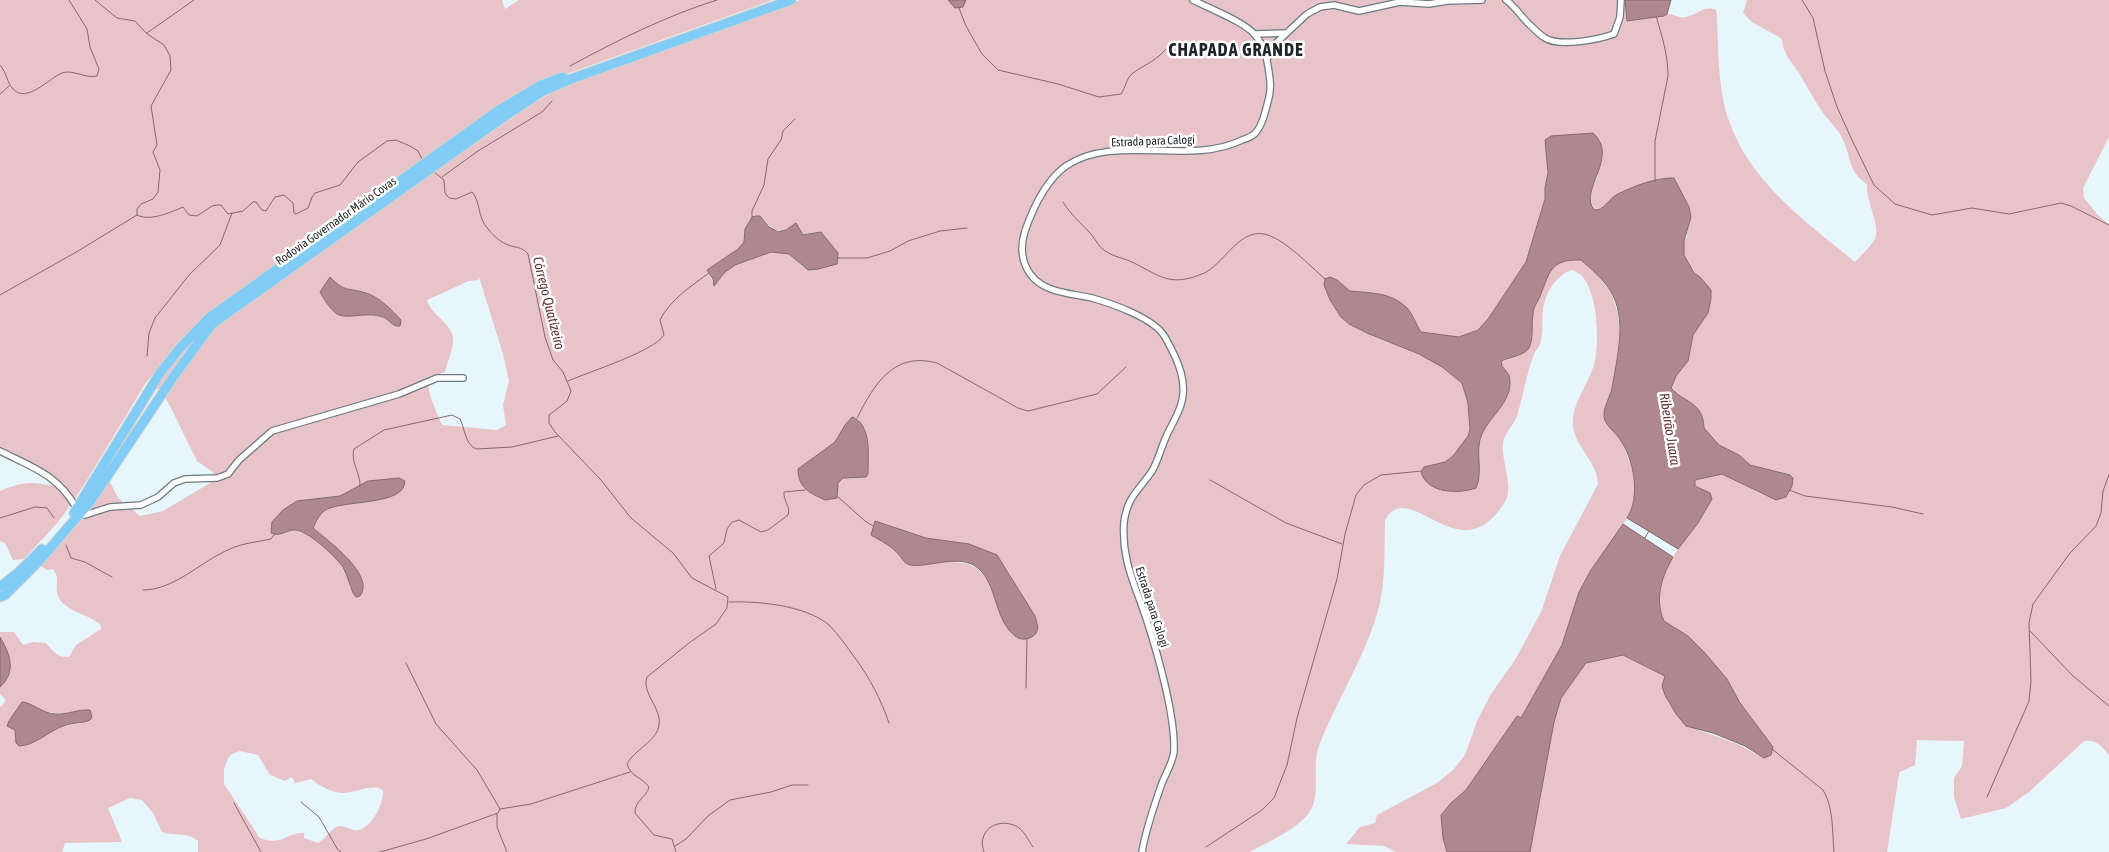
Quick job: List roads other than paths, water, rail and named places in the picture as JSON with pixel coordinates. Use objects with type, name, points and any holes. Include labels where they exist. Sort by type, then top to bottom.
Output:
[{"type":"highway","name":"Rodovia Governador Mário Covas","points":[[438,159],[498,110],[541,85],[777,0]]},
{"type":"highway","name":"Rodovia Governador Mário Covas","points":[[0,598],[40,560],[79,511],[212,324],[419,172],[543,91],[618,61],[791,0]]},
{"type":"highway","name":"Rodovia Governador Mário Covas","points":[[0,587],[19,572],[79,511]]},
{"type":"street","points":[[1193,0],[1245,26],[1255,34],[1286,33]]},
{"type":"street","points":[[1267,59],[1276,43],[1286,33],[1308,14],[1320,7],[1344,6],[1359,11],[1400,2],[1429,4],[1447,1],[1482,0]]},
{"type":"street","points":[[1506,0],[1545,38],[1574,42],[1594,40],[1614,34],[1620,17],[1621,0]]},
{"type":"street","name":"Estrada para Calogi","points":[[1142,852],[1146,826],[1175,753],[1172,723],[1162,675],[1147,620],[1130,575],[1125,548],[1124,521],[1132,495],[1153,469],[1180,408],[1184,388],[1181,369],[1163,333],[1146,320],[1094,299],[1052,290],[1037,283],[1026,269],[1022,253],[1024,234],[1037,201],[1052,179],[1066,166],[1084,158],[1127,150],[1204,150],[1235,144],[1256,134],[1263,119],[1271,91],[1267,59],[1255,34]]},
{"type":"street","points":[[0,452],[46,474],[68,492],[79,511],[86,515],[110,507],[141,505],[158,497],[174,483],[185,479],[217,478],[228,474],[240,460],[272,431],[399,394],[437,378],[463,378]]},
{"type":"water","points":[[948,0],[966,0],[963,7],[955,8]]},
{"type":"water","points":[[1625,0],[1671,0],[1667,14],[1664,16],[1627,21]]},
{"type":"water","points":[[1593,133],[1600,142],[1602,152],[1601,163],[1591,193],[1590,202],[1594,210],[1601,209],[1613,197],[1629,189],[1644,183],[1667,178],[1674,178],[1689,207],[1691,217],[1684,241],[1684,255],[1694,273],[1711,290],[1711,298],[1708,313],[1693,335],[1688,361],[1676,376],[1671,388],[1697,407],[1703,419],[1704,428],[1719,445],[1739,455],[1750,465],[1790,475],[1793,478],[1792,486],[1786,497],[1776,500],[1722,474],[1695,480],[1695,486],[1710,493],[1712,499],[1698,523],[1678,549],[1627,518],[1634,499],[1635,489],[1632,467],[1624,446],[1606,423],[1604,417],[1612,388],[1620,338],[1619,313],[1610,290],[1581,260],[1563,262],[1557,265],[1549,274],[1534,309],[1529,348],[1520,355],[1501,361],[1502,366],[1509,375],[1509,392],[1502,406],[1482,434],[1479,447],[1479,474],[1476,488],[1461,491],[1444,490],[1430,485],[1424,479],[1421,472],[1424,467],[1445,462],[1453,456],[1468,436],[1470,430],[1468,403],[1462,383],[1442,367],[1419,354],[1349,324],[1341,317],[1330,300],[1324,285],[1325,279],[1330,277],[1337,280],[1350,291],[1380,294],[1394,299],[1409,310],[1421,332],[1459,337],[1478,330],[1488,319],[1526,262],[1545,199],[1548,173],[1545,140],[1551,136]]},
{"type":"water","points":[[760,216],[769,227],[778,232],[786,230],[796,223],[803,235],[821,232],[838,253],[837,264],[808,270],[789,254],[771,252],[735,265],[724,273],[714,286],[713,279],[707,270],[738,249],[744,242],[745,229],[752,217]]},
{"type":"water","points":[[330,277],[343,288],[366,293],[380,301],[401,320],[400,326],[377,315],[341,316],[337,314],[320,292]]},
{"type":"water","points":[[852,417],[863,426],[866,433],[868,441],[868,474],[866,477],[843,478],[838,483],[837,498],[825,500],[806,489],[800,481],[798,469],[835,442]]},
{"type":"water","points":[[399,478],[405,481],[402,489],[395,495],[384,499],[332,507],[322,513],[313,528],[338,549],[356,568],[363,588],[360,596],[356,597],[353,593],[343,567],[339,562],[313,538],[293,530],[277,534],[271,533],[272,522],[283,510],[297,501],[340,496],[368,481]]},
{"type":"water","points":[[875,521],[926,538],[969,544],[997,555],[1035,616],[1038,627],[1036,633],[1032,637],[1023,639],[1018,638],[1010,631],[1004,623],[989,584],[978,568],[971,564],[954,561],[910,565],[893,549],[871,535]]},
{"type":"water","points":[[1623,524],[1673,557],[1661,588],[1660,604],[1664,621],[1688,636],[1727,679],[1740,703],[1773,747],[1771,755],[1764,758],[1745,746],[1713,733],[1686,726],[1676,714],[1665,695],[1662,686],[1665,676],[1623,655],[1586,663],[1561,698],[1554,722],[1530,852],[1447,852],[1443,838],[1441,815],[1466,790],[1517,716],[1521,718],[1562,645],[1579,592],[1591,570]]},
{"type":"water","points":[[0,637],[9,656],[10,669],[9,675],[0,687]]},
{"type":"water","points":[[22,702],[55,714],[90,710],[92,717],[87,721],[63,726],[30,744],[19,746],[16,743],[15,730],[7,726]]},
{"type":"waterway","name":"Córrego Quatizeiro","points":[[0,65],[13,89],[25,94],[62,73],[71,72],[93,77],[97,76],[99,69],[90,47],[87,29],[69,0]]},
{"type":"waterway","name":"Córrego Quatizeiro","points":[[95,0],[117,18],[135,21],[146,33],[164,45],[170,56],[171,70],[151,106],[157,145],[153,152],[160,170],[158,192],[153,199],[141,204],[137,209],[137,215]]},
{"type":"waterway","points":[[147,33],[194,0]]},
{"type":"waterway","points":[[570,66],[642,29],[679,13],[717,0]]},
{"type":"waterway","points":[[1802,0],[1813,18],[1825,71],[1837,107],[1852,140],[1874,185],[1895,204],[1932,215],[1972,208],[2009,214],[2061,203],[2109,225]]},
{"type":"waterway","points":[[959,8],[966,26],[982,54],[998,70],[1058,84],[1099,97],[1121,94],[1131,75],[1154,60],[1166,49]]},
{"type":"waterway","name":"Ribeirão Juara","points":[[1655,182],[1655,141],[1668,76],[1666,53],[1656,16]]},
{"type":"waterway","points":[[0,94],[9,86]]},
{"type":"waterway","points":[[442,177],[478,151],[542,112],[552,101]]},
{"type":"waterway","points":[[752,218],[752,211],[764,185],[768,159],[781,140],[783,131],[795,119]]},
{"type":"waterway","name":"Córrego Quatizeiro","points":[[137,215],[154,217],[183,207],[189,215],[197,216],[212,206],[217,205],[221,205],[228,214],[243,211],[253,202],[256,202],[262,210],[266,211],[275,197],[284,195],[293,203],[294,213],[296,214],[308,208],[315,193],[340,185],[358,162],[387,141],[396,140],[410,146],[418,151],[422,159]]},
{"type":"waterway","name":"Córrego Quatizeiro","points":[[433,171],[444,180],[445,193],[449,198],[456,199],[472,192],[477,200],[482,220],[496,238],[503,243],[521,248],[528,254],[545,337],[553,360],[563,372],[571,391],[567,401],[549,415],[549,423],[555,432],[601,480],[631,518],[673,553],[692,578],[728,597],[727,608],[716,624],[647,677],[647,689],[658,713],[659,725],[650,741],[627,764],[631,772],[649,787],[646,794],[636,805],[635,813],[654,835],[672,839],[676,852]]},
{"type":"waterway","points":[[1063,202],[1105,251],[1159,276],[1173,280],[1182,280],[1202,274],[1217,264],[1238,242],[1255,234],[1264,234],[1280,241],[1325,279]]},
{"type":"waterway","points":[[147,356],[149,333],[155,318],[189,275],[220,245],[232,213]]},
{"type":"waterway","points":[[0,295],[137,215]]},
{"type":"waterway","points":[[838,258],[867,258],[890,251],[908,241],[940,231],[967,228]]},
{"type":"waterway","points":[[568,381],[634,355],[658,341],[664,335],[660,320],[669,306],[681,294],[709,273]]},
{"type":"waterway","points":[[857,418],[878,383],[897,366],[908,362],[937,363],[1018,408],[1028,411],[1097,394],[1126,367]]},
{"type":"waterway","points":[[360,487],[353,458],[354,449],[384,430],[452,415],[460,419],[467,440],[476,449],[512,447],[558,436]]},
{"type":"waterway","points":[[1206,847],[1262,810],[1274,798],[1287,765],[1297,718],[1337,579],[1345,534],[1356,495],[1364,485],[1381,475],[1422,471]]},
{"type":"waterway","points":[[1987,797],[2029,701],[2031,681],[2029,623],[2033,604],[2070,553],[2096,526],[2101,513],[2103,491],[2109,475]]},
{"type":"waterway","points":[[1210,480],[1286,523],[1342,544]]},
{"type":"waterway","points":[[716,589],[709,556],[724,543],[727,529],[732,522],[739,520],[761,532],[768,530],[788,515],[784,492],[805,490]]},
{"type":"waterway","points":[[1789,490],[1805,496],[1892,507],[1923,514]]},
{"type":"waterway","points":[[838,497],[873,526]]},
{"type":"waterway","points":[[0,518],[35,507],[47,508],[54,518]]},
{"type":"waterway","name":"Ribeirão Juara","points":[[1645,538],[1649,531]]},
{"type":"waterway","points":[[143,590],[155,589],[166,585],[219,554],[245,544],[271,539],[274,535]]},
{"type":"waterway","points":[[66,545],[71,558],[85,562],[112,577]]},
{"type":"waterway","points":[[729,602],[753,602],[781,606],[807,613],[829,625],[866,673],[889,723]]},
{"type":"waterway","points":[[2030,631],[2073,676],[2109,706]]},
{"type":"waterway","points":[[1026,688],[1027,639]]},
{"type":"waterway","points":[[406,663],[436,724],[477,770],[500,809]]},
{"type":"waterway","points":[[1772,749],[1823,790],[1831,812],[1834,852]]},
{"type":"waterway","points":[[380,852],[426,839],[498,813],[500,809],[531,804],[630,772]]},
{"type":"waterway","points":[[675,846],[686,839],[708,816],[730,800],[771,792],[792,785],[808,785]]},
{"type":"waterway","points":[[301,802],[319,817],[341,852]]},
{"type":"waterway","points":[[234,803],[261,852]]},
{"type":"waterway","points":[[497,814],[497,827],[507,852]]},
{"type":"waterway","points":[[984,852],[982,844],[986,832],[995,825],[1002,823],[1019,828],[1033,847]]},
{"type":"district","name":"CHAPADA GRANDE","points":[[1236,50]]}]
